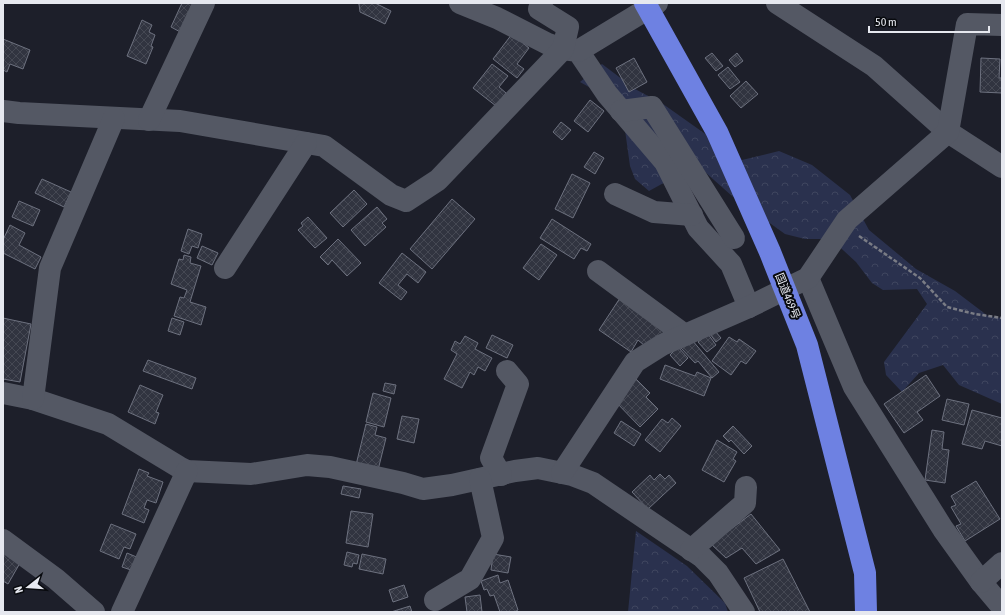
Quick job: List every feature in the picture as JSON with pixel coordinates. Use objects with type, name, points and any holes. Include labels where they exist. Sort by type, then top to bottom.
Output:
[{"type":"highway","name":"国道469号","points":[[650,5],[717,132],[786,289],[807,345],[865,573],[866,612]]},
{"type":"street","points":[[149,120],[204,3]]},
{"type":"street","points":[[460,3],[497,18],[548,44],[570,50],[665,162],[698,228],[731,264],[749,307]]},
{"type":"street","points":[[542,3],[540,9],[568,27],[570,50]]},
{"type":"street","points":[[777,3],[874,66],[948,132],[1002,167]]},
{"type":"street","points":[[3,111],[180,121],[324,146],[391,195],[406,201],[438,180],[570,50],[650,5]]},
{"type":"street","points":[[562,473],[635,362],[662,345],[749,307],[808,278],[847,220],[948,132],[966,24],[1002,25]]},
{"type":"street","points":[[621,111],[652,107],[734,238]]},
{"type":"street","points":[[33,399],[50,268],[114,118]]},
{"type":"street","points":[[225,268],[306,143]]},
{"type":"street","points":[[615,194],[654,212],[692,215]]},
{"type":"street","points":[[598,271],[685,334]]},
{"type":"street","points":[[808,278],[854,386],[943,529],[981,582],[1002,606]]},
{"type":"street","points":[[501,475],[491,458],[518,384],[507,371]]},
{"type":"street","points":[[3,393],[33,399],[108,424],[187,471],[251,474],[315,466],[381,478],[403,483],[422,490],[452,486],[538,468],[572,474],[593,483],[702,557],[718,573],[744,612]]},
{"type":"street","points":[[122,612],[187,471]]},
{"type":"street","points":[[435,600],[470,579],[493,538],[480,479]]},
{"type":"street","points":[[691,550],[745,503],[746,487]]},
{"type":"street","points":[[3,540],[56,579],[94,612]]},
{"type":"street","points":[[981,582],[1002,563]]},
{"type":"path","points":[[847,220],[857,235],[920,278],[947,307],[975,314],[1002,318]]},
{"type":"green space","points":[[602,64],[635,89],[663,104],[742,160],[779,151],[812,165],[850,195],[869,230],[916,269],[955,291],[988,316],[1002,318],[1002,404],[959,385],[943,365],[919,373],[902,392],[886,375],[884,362],[927,304],[917,289],[883,290],[872,283],[856,262],[831,239],[805,239],[785,234],[732,196],[705,172],[669,180],[649,191],[635,179],[630,166],[625,130],[612,100],[580,82]]},
{"type":"green space","points":[[636,531],[687,566],[725,603],[728,612],[628,612]]},
{"type":"building","points":[[182,3],[195,3],[184,34],[171,27]]},
{"type":"building","points":[[357,3],[375,3],[391,11],[385,24],[360,12],[359,4]]},
{"type":"building","points":[[142,20],[152,25],[149,32],[155,35],[151,46],[153,47],[146,64],[127,56]]},
{"type":"building","points":[[512,34],[529,48],[517,64],[524,69],[517,78],[493,59]]},
{"type":"building","points":[[3,39],[30,50],[23,69],[10,64],[7,72],[3,70]]},
{"type":"building","points":[[712,53],[723,66],[716,71],[705,58]]},
{"type":"building","points":[[737,53],[743,61],[735,67],[729,60]]},
{"type":"building","points":[[634,58],[647,82],[629,92],[616,68]]},
{"type":"building","points":[[981,58],[1000,59],[999,78],[1002,78],[1002,93],[980,92]]},
{"type":"building","points":[[492,64],[508,76],[499,87],[506,93],[496,106],[473,88]]},
{"type":"building","points":[[728,67],[740,82],[730,89],[718,75]]},
{"type":"building","points":[[746,81],[758,94],[741,108],[730,96]]},
{"type":"building","points":[[590,100],[604,111],[588,132],[574,121]]},
{"type":"building","points":[[561,122],[571,130],[562,140],[553,132]]},
{"type":"building","points":[[594,152],[604,158],[595,174],[584,167]]},
{"type":"building","points":[[572,174],[590,183],[573,218],[555,209]]},
{"type":"building","points":[[42,179],[71,192],[64,207],[35,193]]},
{"type":"building","points":[[354,190],[367,204],[343,227],[330,213]]},
{"type":"building","points":[[452,199],[475,219],[432,269],[410,249]]},
{"type":"building","points":[[19,201],[40,210],[33,226],[12,217]]},
{"type":"building","points":[[377,207],[387,219],[382,223],[386,227],[365,246],[351,230]]},
{"type":"building","points":[[308,217],[327,238],[315,248],[298,230],[303,226],[301,223]]},
{"type":"building","points":[[552,219],[591,244],[587,251],[581,248],[574,259],[540,238]]},
{"type":"building","points":[[10,225],[25,233],[19,245],[41,257],[35,269],[3,253],[3,240]]},
{"type":"building","points":[[188,229],[202,234],[198,248],[192,246],[189,254],[181,251]]},
{"type":"building","points":[[338,239],[361,263],[347,276],[332,260],[328,265],[320,257]]},
{"type":"building","points":[[541,244],[557,255],[539,280],[523,268]]},
{"type":"building","points":[[202,246],[218,253],[212,265],[197,258]]},
{"type":"building","points":[[402,253],[426,272],[418,283],[407,274],[398,285],[407,292],[401,300],[379,283]]},
{"type":"building","points":[[184,255],[191,257],[190,263],[201,266],[190,302],[206,307],[201,325],[174,316],[180,297],[184,298],[187,290],[171,284],[179,259],[183,260]]},
{"type":"building","points":[[620,298],[665,330],[658,341],[645,346],[638,340],[631,352],[599,330]]},
{"type":"building","points":[[3,318],[31,324],[20,382],[3,379]]},
{"type":"building","points":[[172,318],[184,322],[180,335],[168,331]]},
{"type":"building","points":[[715,331],[721,338],[716,342],[710,334]]},
{"type":"building","points":[[708,334],[716,345],[707,352],[698,342]]},
{"type":"building","points":[[492,335],[513,345],[507,358],[486,348]]},
{"type":"building","points":[[465,336],[478,343],[475,349],[492,358],[485,371],[478,367],[474,375],[470,372],[462,388],[444,379],[457,354],[451,350],[455,341],[460,344]]},
{"type":"building","points":[[729,337],[737,342],[739,339],[756,351],[746,364],[741,361],[731,375],[712,361]]},
{"type":"building","points":[[692,340],[719,372],[712,378],[698,361],[695,363],[681,348]]},
{"type":"building","points":[[678,347],[688,358],[680,366],[670,355]]},
{"type":"building","points":[[148,360],[196,378],[192,389],[143,371]]},
{"type":"building","points":[[665,365],[695,376],[697,372],[711,378],[704,396],[660,379]]},
{"type":"building","points":[[926,375],[940,396],[917,412],[923,420],[904,433],[884,404]]},
{"type":"building","points":[[636,379],[650,393],[646,397],[658,409],[640,427],[614,400]]},
{"type":"building","points":[[385,383],[396,385],[394,394],[383,391]]},
{"type":"building","points":[[140,385],[163,395],[156,412],[159,413],[155,424],[128,412]]},
{"type":"building","points":[[373,393],[391,398],[384,427],[366,422]]},
{"type":"building","points":[[947,399],[969,404],[964,425],[942,420]]},
{"type":"building","points":[[972,410],[1002,418],[1002,446],[985,441],[982,449],[962,444]]},
{"type":"building","points":[[402,416],[419,419],[414,443],[397,439]]},
{"type":"building","points":[[672,418],[681,426],[660,452],[645,440],[662,419],[668,423]]},
{"type":"building","points":[[621,421],[641,434],[634,446],[614,433]]},
{"type":"building","points":[[366,424],[377,427],[375,435],[386,438],[378,470],[356,465]]},
{"type":"building","points":[[733,426],[752,446],[744,454],[731,440],[729,442],[723,436]]},
{"type":"building","points":[[932,430],[944,432],[942,449],[949,450],[945,483],[925,480]]},
{"type":"building","points":[[717,440],[737,452],[733,459],[736,461],[724,482],[702,470]]},
{"type":"building","points":[[139,469],[149,473],[147,476],[163,482],[156,503],[147,500],[144,508],[149,510],[144,523],[122,514]]},
{"type":"building","points":[[660,474],[665,479],[669,475],[676,483],[648,509],[632,492],[650,475],[654,480]]},
{"type":"building","points":[[976,481],[1000,519],[965,541],[956,526],[961,524],[951,507],[956,505],[951,496]]},
{"type":"building","points":[[343,486],[361,489],[359,498],[341,494]]},
{"type":"building","points":[[351,511],[373,514],[368,547],[346,543]]},
{"type":"building","points":[[751,514],[780,550],[756,564],[742,548],[726,558],[711,544]]},
{"type":"building","points":[[111,524],[136,534],[130,549],[124,547],[119,559],[100,551]]},
{"type":"building","points":[[347,552],[359,555],[357,564],[353,563],[352,567],[344,565]]},
{"type":"building","points":[[3,553],[20,563],[8,584],[3,581]]},
{"type":"building","points":[[127,553],[139,558],[134,571],[122,567]]},
{"type":"building","points":[[362,554],[386,559],[383,574],[359,569]]},
{"type":"building","points":[[493,554],[511,557],[508,573],[491,570]]},
{"type":"building","points":[[783,559],[810,612],[760,612],[744,578]]},
{"type":"building","points":[[498,575],[500,583],[508,580],[518,610],[514,612],[500,612],[494,595],[490,596],[487,589],[484,590],[481,581]]},
{"type":"building","points":[[404,585],[408,597],[393,602],[389,590]]},
{"type":"building","points":[[480,595],[482,612],[467,612],[465,597]]},
{"type":"building","points":[[410,606],[412,612],[391,612]]}]
